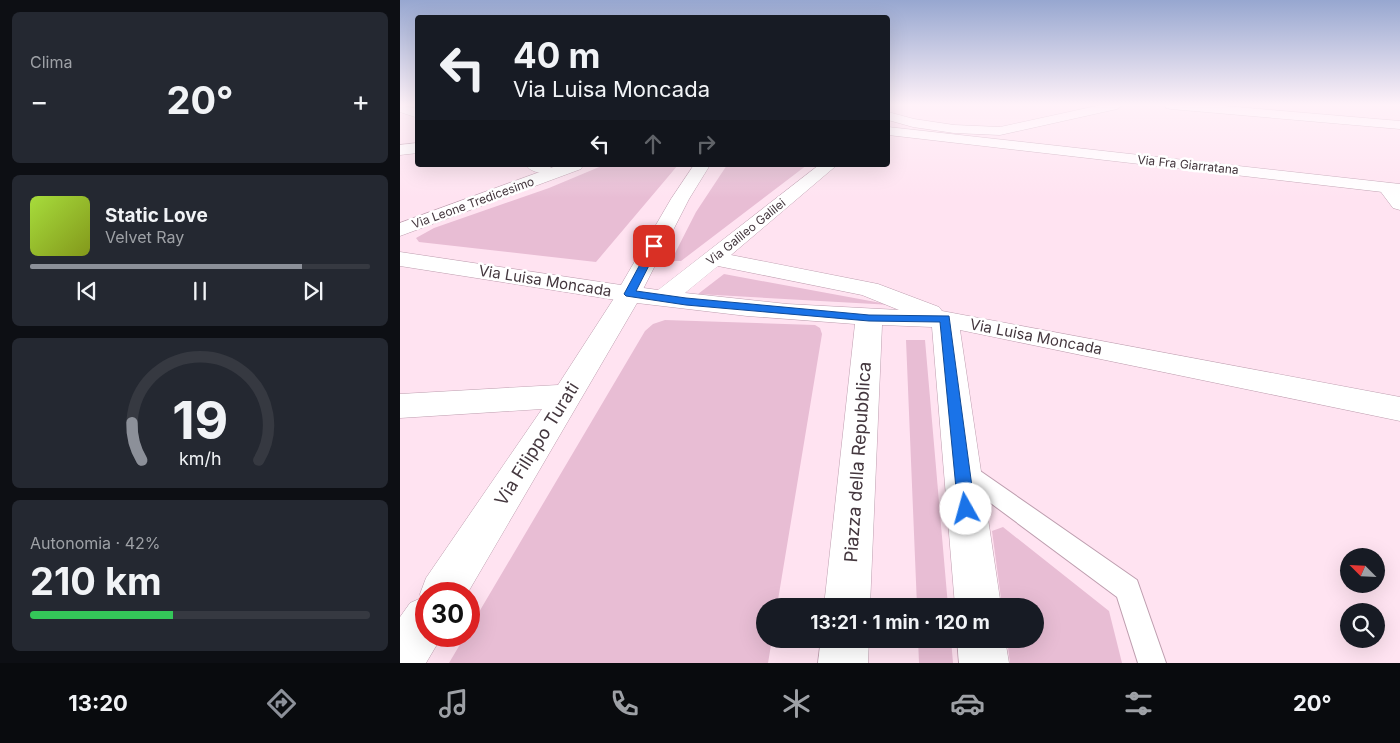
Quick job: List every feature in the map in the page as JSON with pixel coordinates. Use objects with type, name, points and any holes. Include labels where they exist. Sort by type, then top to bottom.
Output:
[{"type":"street","name":"Via Fra Giarratana","points":[[932,136],[1393,188]]},
{"type":"street","points":[[400,150],[415,148]]},
{"type":"street","name":"Via Leone Tredicesimo","points":[[400,214],[476,192],[540,167]]},
{"type":"street","name":"Via Leone Tredicesimo","points":[[400,230],[570,167]]},
{"type":"street","name":"Via Filippo Turati","points":[[450,582],[629,294],[680,199],[701,167]]},
{"type":"street","name":"Via Galileo Galilei","points":[[664,298],[827,167]]},
{"type":"street","points":[[1393,188],[1400,204]]},
{"type":"street","name":"Via Luisa Moncada","points":[[400,258],[664,298],[869,318],[945,318],[1400,409]]},
{"type":"street","points":[[713,258],[869,289],[945,318],[977,598]]},
{"type":"street","name":"Piazza della Repubblica","points":[[848,598],[869,318]]},
{"type":"street","points":[[400,406],[567,396]]},
{"type":"street","points":[[400,660],[415,636]]},
{"type":"street","points":[[843,663],[844,648]]},
{"type":"street","points":[[982,648],[984,663]]},
{"type":"lane","points":[[962,470],[1128,589],[1152,663]]},
{"type":"shaded area","points":[[599,167],[676,167],[596,262],[419,242],[416,238],[434,228],[549,188]]},
{"type":"shaded area","points":[[726,167],[804,167],[681,261],[671,261],[696,212]]},
{"type":"shaded area","points":[[724,274],[892,305],[698,294]]},
{"type":"shaded area","points":[[665,320],[815,325],[820,328],[822,334],[778,598],[756,598],[756,648],[770,648],[768,663],[449,663],[458,647],[480,647],[480,610],[645,331],[653,324]]},
{"type":"shaded area","points":[[906,340],[925,340],[947,598],[917,598]]},
{"type":"shaded area","points":[[1003,527],[1109,611],[1122,663],[1010,663],[1008,648],[1044,648],[1044,598],[1001,598],[992,531]]},
{"type":"shaded area","points":[[918,648],[952,648],[953,663],[919,663]]},
{"type":"route","points":[[654,246],[629,294],[686,302],[869,318],[945,318],[966,509]]}]
